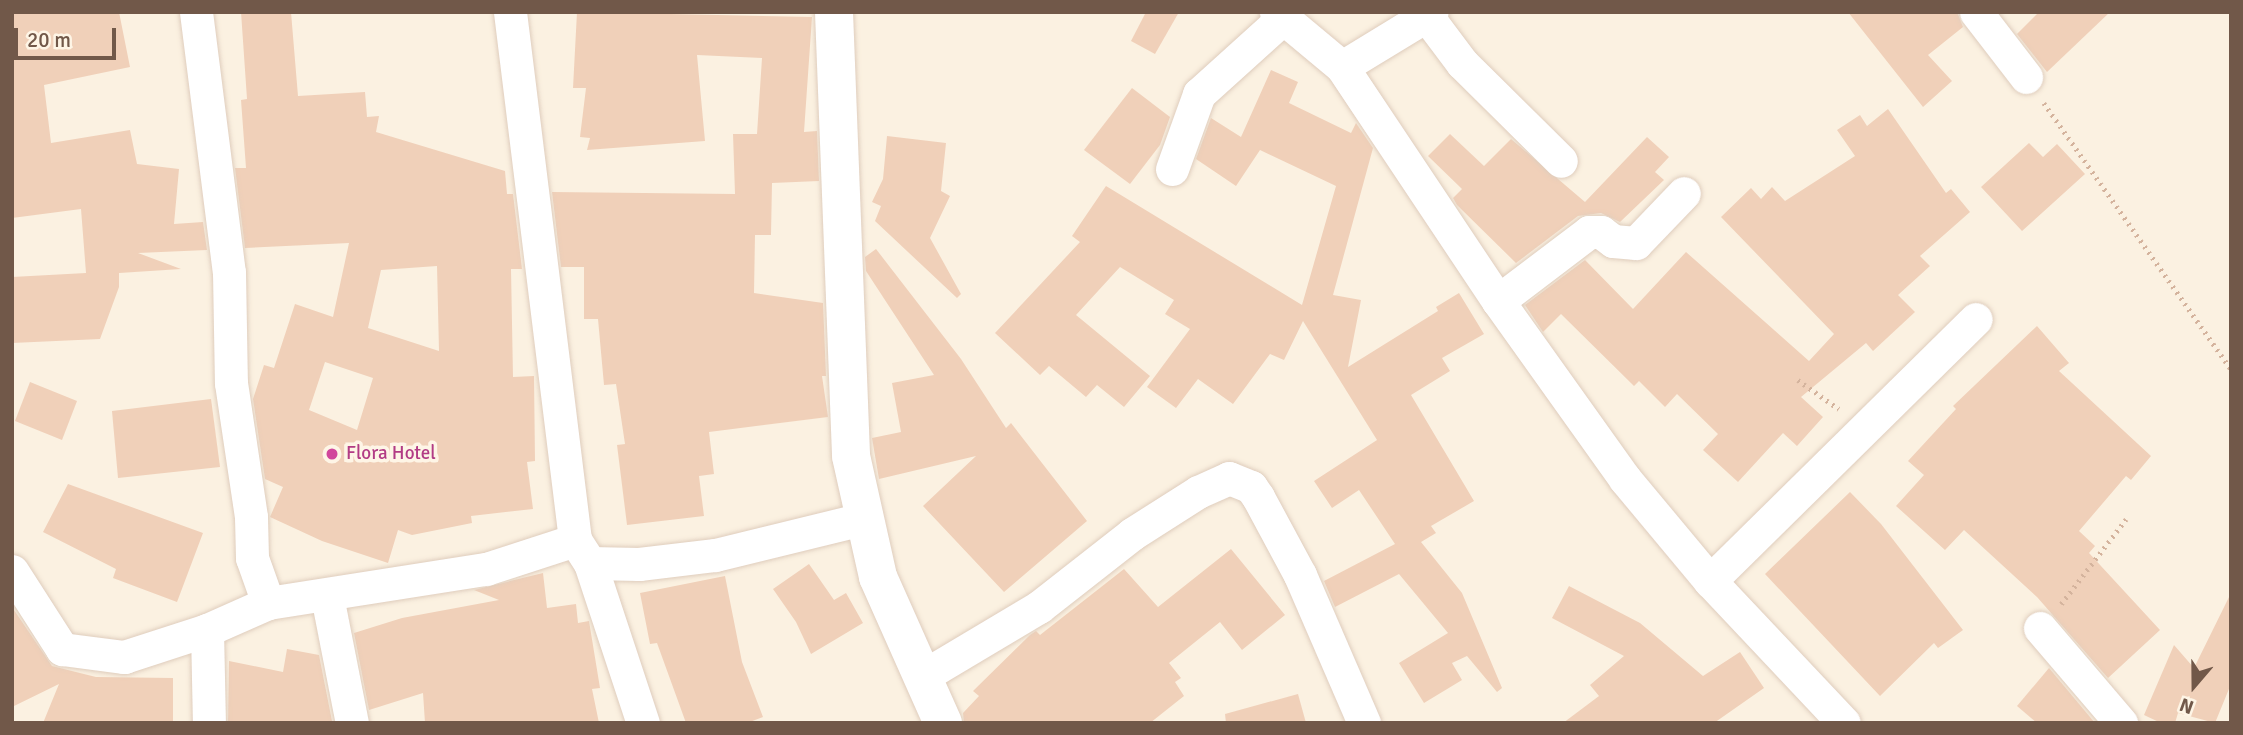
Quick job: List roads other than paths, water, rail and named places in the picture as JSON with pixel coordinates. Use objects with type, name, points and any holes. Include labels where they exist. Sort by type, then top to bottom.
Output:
[{"type":"street","points":[[196,12],[229,272],[231,383],[251,517],[252,558],[268,604]]},
{"type":"street","points":[[510,12],[582,552],[643,723]]},
{"type":"street","points":[[834,12],[851,456],[878,577],[925,675],[943,723]]},
{"type":"street","points":[[1976,12],[2026,77]]},
{"type":"street","points":[[1342,67],[1429,14],[1462,63],[1561,161]]},
{"type":"street","points":[[1172,169],[1199,94],[1279,15],[1342,67],[1498,301],[1625,479],[1710,581],[1844,723]]},
{"type":"street","points":[[1498,301],[1589,232],[1636,243],[1684,193]]},
{"type":"street","points":[[1710,581],[1976,319]]},
{"type":"street","points":[[925,675],[1038,607],[1132,534],[1198,492],[1229,478],[1251,487],[1258,497],[1300,575],[1364,723]]},
{"type":"street","points":[[12,571],[62,649],[124,657],[207,630],[268,604],[582,552],[639,564],[715,555],[863,519]]},
{"type":"street","points":[[327,596],[352,723]]},
{"type":"street","points":[[2040,628],[2121,723]]},
{"type":"street","points":[[207,630],[209,723]]},
{"type":"place","name":"Flora Hotel","points":[[332,454]]}]
